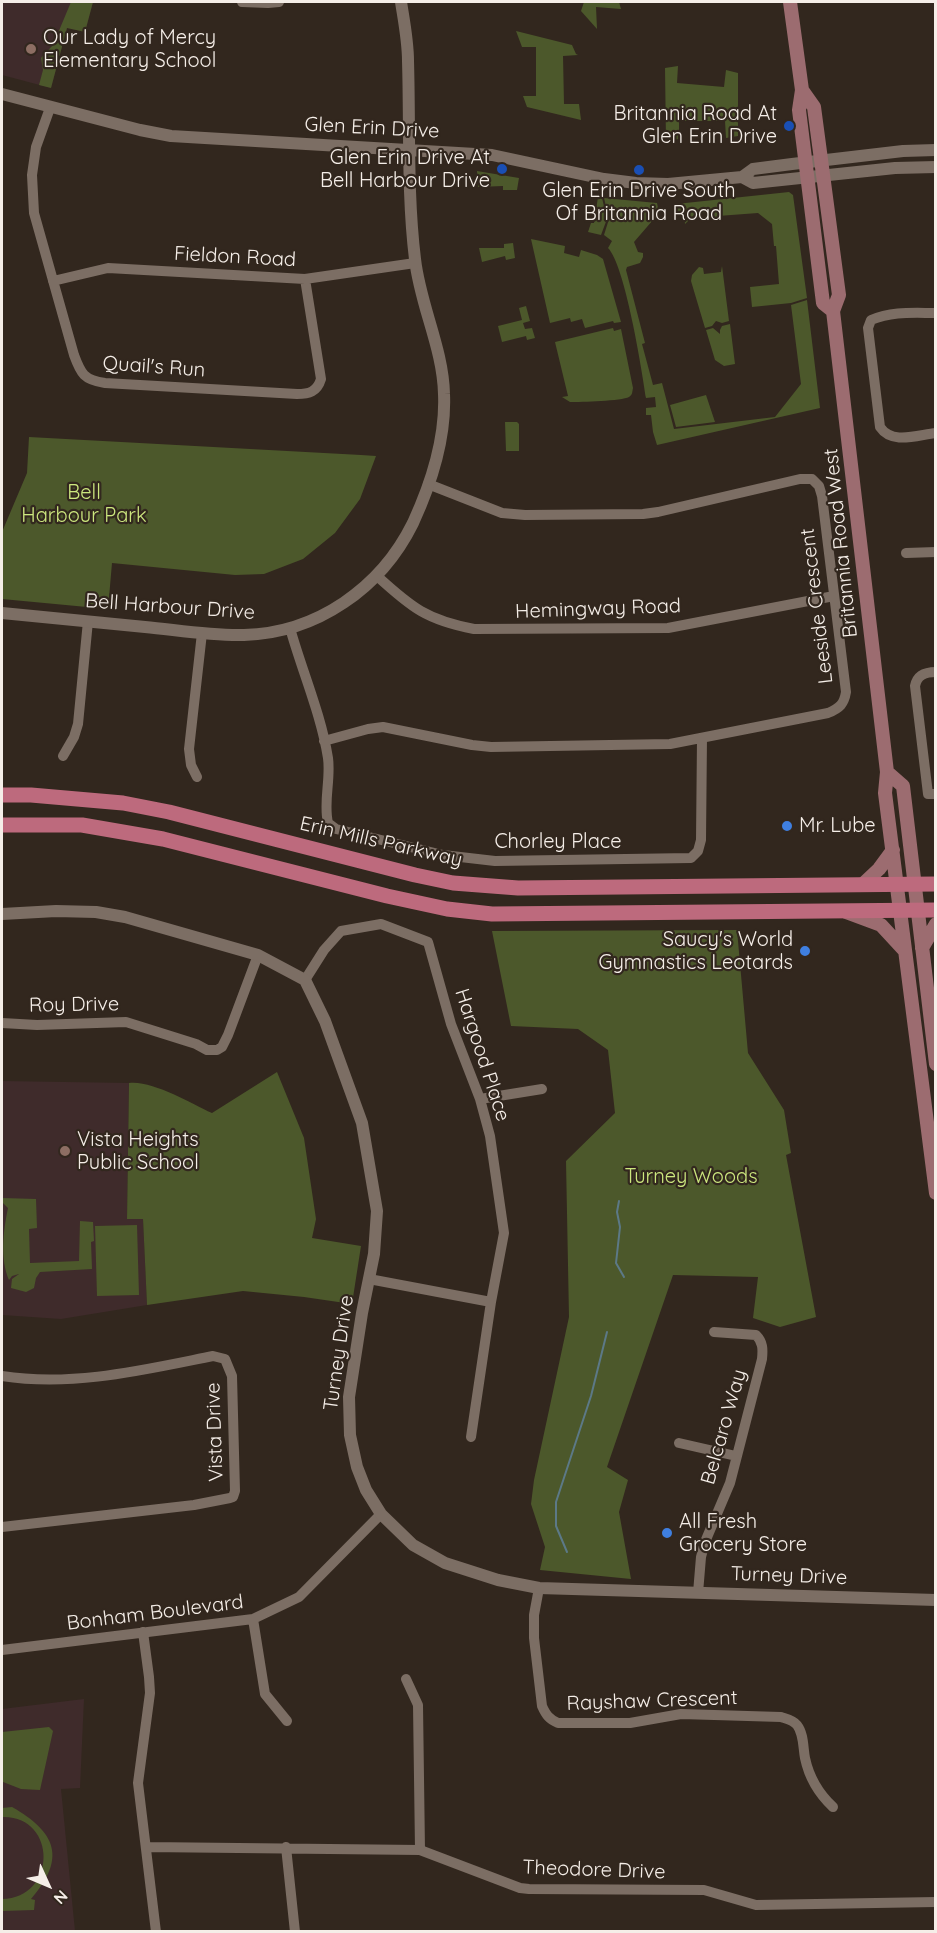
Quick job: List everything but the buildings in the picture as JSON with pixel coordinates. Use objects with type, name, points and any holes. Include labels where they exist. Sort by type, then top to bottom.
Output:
[{"type":"main road","name":"Britannia Road West","points":[[790,2],[802,90],[799,110],[823,303],[833,311]]},
{"type":"main road","name":"Britannia Road West","points":[[802,90],[814,107],[839,296],[833,311],[887,772],[885,793],[936,1193]]},
{"type":"main road","points":[[887,772],[903,786],[936,1064]]},
{"type":"main road","name":"Erin Mills Parkway","points":[[2,795],[123,802],[453,883],[518,888],[936,884]]},
{"type":"main road","points":[[2,825],[82,825],[163,839],[387,896],[447,909],[492,914],[936,910]]},
{"type":"main road","points":[[861,885],[879,869],[892,850]]},
{"type":"main road","points":[[842,911],[880,925],[905,951]]},
{"type":"main road","points":[[922,948],[936,924]]},
{"type":"street","points":[[242,2],[279,2]]},
{"type":"street","name":"Bell Harbour Drive","points":[[2,613],[202,633],[242,635],[290,628],[341,606],[377,576],[394,555],[407,535],[428,484],[440,444],[445,395],[443,373],[416,263],[408,150],[408,59],[401,2]]},
{"type":"street","name":"Glen Erin Drive","points":[[2,94],[140,130],[171,135],[492,155],[581,175],[636,183],[691,183],[742,177],[753,169],[903,151],[936,150]]},
{"type":"street","name":"Quail's Run","points":[[50,108],[36,147],[32,175],[34,213],[74,355],[79,369],[86,378],[105,383],[305,394],[313,392],[319,387],[321,379],[305,279]]},
{"type":"street","name":"Glen Erin Drive","points":[[742,177],[753,183],[895,168],[936,167]]},
{"type":"street","name":"Fieldon Road","points":[[53,281],[108,268],[305,279],[416,263]]},
{"type":"street","points":[[936,313],[903,312],[880,316],[871,320],[868,328],[880,427],[885,434],[896,438],[936,433]]},
{"type":"street","name":"Leeside Crescent","points":[[324,741],[382,727],[491,747],[670,744],[828,713],[838,709],[845,701],[846,692],[822,496],[819,486],[812,479],[800,479],[643,514],[525,515],[502,513],[428,484]]},
{"type":"street","points":[[906,553],[936,552]]},
{"type":"street","name":"Hemingway Road","points":[[377,576],[408,604],[428,616],[452,625],[474,629],[668,628],[834,596]]},
{"type":"street","points":[[63,756],[74,737],[78,724],[88,621]]},
{"type":"street","name":"Chorley Place","points":[[290,628],[324,741],[329,776],[326,813],[328,823],[336,829],[443,855],[495,861],[680,860],[691,858],[698,851],[701,840],[702,738]]},
{"type":"street","points":[[197,777],[191,765],[189,749],[202,633]]},
{"type":"street","points":[[936,672],[926,672],[920,676],[915,686],[928,794],[936,794]]},
{"type":"street","points":[[2,914],[56,911],[96,912],[125,917],[258,955],[305,980]]},
{"type":"street","name":"Hargood Place","points":[[305,980],[324,950],[341,931],[381,924],[428,942],[451,1024],[480,1099],[490,1136],[504,1233],[491,1302],[471,1437]]},
{"type":"street","name":"Roy Drive","points":[[2,1023],[126,1022],[196,1044],[207,1050],[217,1050],[222,1047],[228,1035],[258,955]]},
{"type":"street","name":"Turney Drive","points":[[305,980],[325,1022],[362,1123],[376,1211],[376,1234],[349,1397],[350,1435],[357,1467],[366,1490],[381,1514],[413,1545],[445,1563],[498,1580],[539,1588],[936,1600]]},
{"type":"street","points":[[480,1099],[542,1089]]},
{"type":"street","points":[[369,1279],[491,1302]]},
{"type":"street","name":"Belcaro Way","points":[[698,1593],[700,1565],[705,1542],[730,1483],[762,1359],[763,1347],[756,1335],[714,1332]]},
{"type":"street","name":"Vista Drive","points":[[2,1376],[58,1379],[104,1377],[213,1356],[225,1359],[232,1376],[235,1491],[233,1497],[194,1505],[2,1527]]},
{"type":"street","points":[[679,1443],[736,1456]]},
{"type":"street","name":"Bonham Boulevard","points":[[2,1650],[253,1619],[299,1598],[381,1514]]},
{"type":"street","name":"Rayshaw Crescent","points":[[539,1588],[534,1615],[534,1638],[542,1706],[545,1714],[551,1720],[558,1723],[630,1723],[681,1714],[789,1719],[801,1732],[805,1760],[814,1784],[833,1807]]},
{"type":"street","points":[[253,1619],[265,1694],[287,1721]]},
{"type":"street","points":[[143,1632],[150,1677],[150,1693],[138,1783],[156,1932]]},
{"type":"street","points":[[406,1679],[418,1705],[420,1850]]},
{"type":"street","name":"Theodore Drive","points":[[147,1846],[420,1850],[528,1889],[704,1890],[756,1905],[936,1902]]},
{"type":"street","points":[[286,1847],[295,1932]]},
{"type":"shaded area","name":"Our Lady of Mercy Elementary School","points":[[2,2],[93,2],[85,32],[67,28],[51,88],[2,75]]},
{"type":"shaded area","name":"Vista Heights Public School","points":[[2,1081],[129,1083],[127,1219],[143,1219],[147,1305],[61,1319],[2,1315]]},
{"type":"shaded area","points":[[84,1699],[80,1788],[61,1789],[75,1931],[2,1931],[2,1709]]},
{"type":"green space","points":[[71,2],[93,2],[85,32],[67,28],[51,88],[39,85],[43,70],[41,58],[53,45]]},
{"type":"green space","points":[[584,2],[619,2],[621,9],[596,7],[597,29],[581,11]]},
{"type":"green space","points":[[516,31],[572,45],[578,55],[563,56],[564,104],[579,104],[581,120],[527,107],[523,96],[536,96],[536,47],[522,47]]},
{"type":"green space","points":[[678,66],[677,83],[724,87],[726,70],[738,73],[738,136],[726,138],[725,121],[679,121],[679,139],[666,141],[665,68]]},
{"type":"green space","points":[[477,171],[519,178],[517,190],[503,190],[503,186],[478,187]]},
{"type":"green space","points":[[789,192],[793,195],[807,298],[791,303],[752,307],[750,287],[779,284],[772,224],[758,213],[713,218],[712,211],[695,214],[685,224],[684,215],[677,215],[676,204]]},
{"type":"green space","points":[[598,197],[602,198],[607,219],[601,235],[588,232],[591,223],[594,223]]},
{"type":"green space","points":[[604,198],[657,203],[659,213],[634,242],[638,252],[643,253],[643,257],[640,263],[627,267],[626,270],[645,343],[642,344],[653,385],[662,383],[674,429],[775,417],[801,384],[791,305],[807,300],[820,408],[657,445],[651,415],[646,415],[646,408],[656,407],[655,397],[646,398],[637,343],[621,275],[608,248],[612,241],[604,235],[609,219]]},
{"type":"green space","points":[[531,239],[565,246],[564,253],[579,257],[581,250],[603,259],[621,322],[614,323],[613,321],[585,328],[582,319],[571,322],[570,318],[550,323]]},
{"type":"green space","points":[[513,243],[515,258],[506,260],[505,256],[482,262],[479,248],[504,248],[504,244]]},
{"type":"green space","points":[[722,266],[729,321],[722,323],[716,321],[712,326],[705,328],[691,281],[692,275],[699,267],[703,268],[704,274],[721,272]]},
{"type":"green space","points":[[526,306],[530,321],[523,323],[525,329],[532,328],[535,338],[527,340],[526,336],[502,342],[498,326],[522,320],[519,308]]},
{"type":"green space","points":[[730,324],[735,364],[724,366],[715,360],[706,330],[713,328],[720,334],[722,326]]},
{"type":"green space","points":[[613,328],[614,331],[621,329],[633,388],[631,395],[618,399],[583,402],[570,402],[562,397],[568,396],[555,342]]},
{"type":"green space","points":[[706,395],[715,422],[676,427],[670,405]]},
{"type":"green space","points":[[505,422],[519,424],[519,451],[506,451]]},
{"type":"green space","name":"Bell Harbour Park","points":[[29,437],[376,456],[360,499],[335,533],[303,559],[264,574],[235,575],[112,563],[108,609],[2,599],[2,532],[27,473]]},
{"type":"green space","name":"Turney Woods","points":[[737,930],[748,1053],[784,1110],[791,1153],[786,1155],[816,1317],[780,1327],[753,1318],[758,1277],[673,1275],[607,1467],[628,1480],[619,1512],[631,1579],[540,1570],[545,1547],[531,1504],[534,1480],[569,1317],[566,1161],[615,1113],[608,1050],[578,1029],[511,1026],[492,931]]},
{"type":"green space","points":[[277,1072],[304,1138],[316,1219],[312,1238],[361,1246],[352,1304],[243,1291],[147,1305],[143,1219],[127,1219],[129,1083],[149,1085],[212,1113]]},
{"type":"green space","points":[[2,1198],[36,1199],[37,1228],[29,1229],[30,1263],[79,1261],[80,1221],[93,1222],[92,1269],[40,1272],[34,1288],[26,1292],[11,1288],[12,1279],[19,1274],[12,1276],[9,1280],[6,1272],[3,1245],[8,1208],[2,1202]]},
{"type":"green space","points":[[137,1225],[139,1295],[97,1296],[95,1226]]},
{"type":"green space","points":[[49,1727],[53,1731],[40,1790],[21,1789],[3,1782],[2,1732]]},
{"type":"green space","points":[[12,1807],[39,1826],[52,1847],[49,1871],[31,1899],[35,1900],[34,1910],[2,1911],[2,1899],[20,1895],[33,1885],[41,1872],[44,1857],[41,1842],[33,1829],[20,1820],[2,1817],[2,1808]]},
{"type":"waterway","points":[[619,1201],[617,1212],[620,1227],[616,1263],[624,1277]]},
{"type":"waterway","points":[[567,1552],[556,1526],[556,1502],[591,1396],[607,1332]]},
{"type":"place","name":"Our Lady of Mercy Elementary School","points":[[31,49]]},
{"type":"place","name":"Britannia Road At Glen Erin Drive","points":[[789,126]]},
{"type":"place","name":"Glen Erin Drive At Bell Harbour Drive","points":[[502,169]]},
{"type":"place","name":"Glen Erin Drive South Of Britannia Road","points":[[639,170]]},
{"type":"place","name":"Mr. Lube","points":[[787,826]]},
{"type":"place","name":"Saucy's World Gymnastics Leotards","points":[[805,951]]},
{"type":"place","name":"Vista Heights Public School","points":[[65,1151]]},
{"type":"place","name":"All Fresh Grocery Store","points":[[667,1533]]}]
